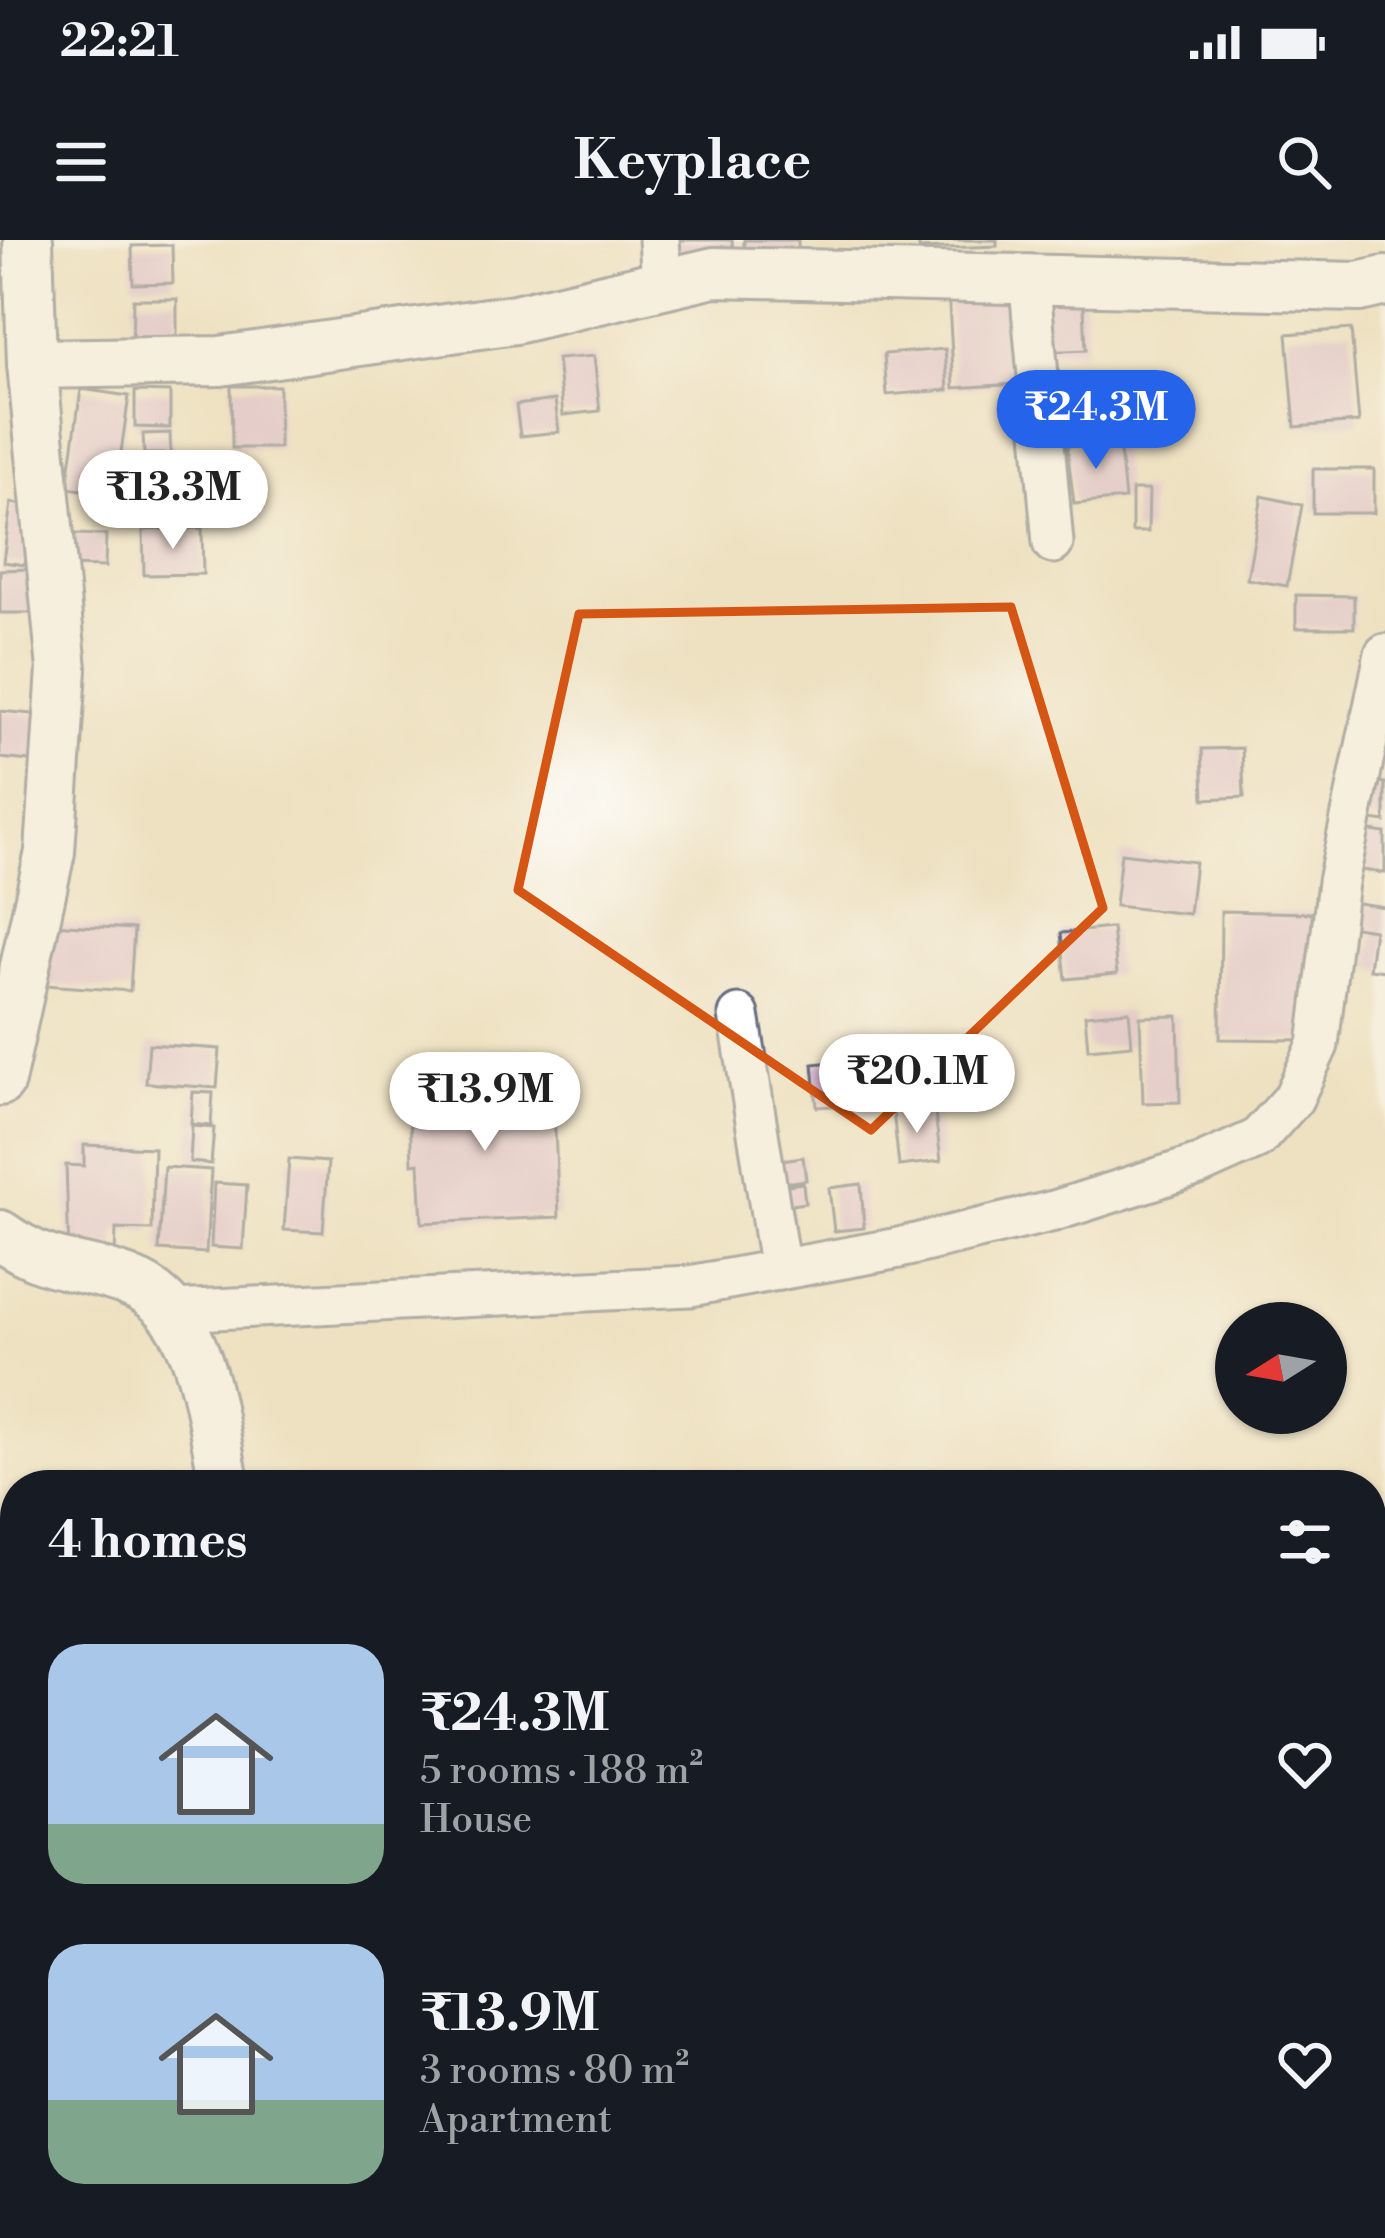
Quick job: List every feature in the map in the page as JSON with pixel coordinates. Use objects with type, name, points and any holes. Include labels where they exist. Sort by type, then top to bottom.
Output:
[{"type":"street","points":[[4,1052],[50,852],[62,669],[32,364],[28,240]]},
{"type":"street","points":[[32,364],[220,361],[515,319],[661,260],[714,272],[1029,275],[1359,287],[1385,280]]},
{"type":"street","points":[[1029,275],[1053,542]]},
{"type":"street","points":[[173,1311],[669,1287],[780,1270],[1054,1211],[1199,1166],[1257,1138],[1293,1099],[1318,1045],[1338,882],[1385,654]]},
{"type":"street","points":[[739,1016],[780,1270]]},
{"type":"street","points":[[0,1235],[34,1260],[138,1286],[173,1311],[193,1348],[221,1470]]},
{"type":"highlighted area","points":[[1011,607],[1103,908],[871,1130],[518,890],[579,614]]},
{"type":"building","points":[[664,240],[732,240],[734,261],[667,267]]},
{"type":"building","points":[[744,240],[798,240],[798,262],[744,262]]},
{"type":"building","points":[[919,240],[997,240],[997,246],[919,249]]},
{"type":"building","points":[[172,245],[173,283],[133,284],[132,246]]},
{"type":"building","points":[[1027,284],[1033,383],[954,388],[948,288]]},
{"type":"building","points":[[1083,284],[1086,350],[1042,352],[1040,286]]},
{"type":"building","points":[[133,299],[177,299],[177,356],[132,355]]},
{"type":"building","points":[[1351,329],[1359,422],[1295,427],[1287,334]]},
{"type":"building","points":[[945,349],[948,390],[887,395],[884,354]]},
{"type":"building","points":[[594,356],[600,411],[563,415],[557,359]]},
{"type":"building","points":[[231,386],[279,386],[279,448],[232,448]]},
{"type":"building","points":[[81,389],[129,396],[115,494],[67,488]]},
{"type":"building","points":[[135,391],[170,392],[170,428],[135,427]]},
{"type":"building","points":[[555,400],[559,432],[520,436],[516,405]]},
{"type":"building","points":[[170,433],[171,454],[144,454],[143,434]]},
{"type":"building","points":[[1119,441],[1125,499],[1074,504],[1067,446]]},
{"type":"building","points":[[1313,469],[1374,469],[1374,513],[1313,513]]},
{"type":"building","points":[[1132,490],[1149,490],[1148,532],[1132,532]]},
{"type":"building","points":[[1262,496],[1302,505],[1287,586],[1247,579]]},
{"type":"building","points":[[11,503],[33,506],[25,565],[3,562]]},
{"type":"building","points":[[202,528],[203,574],[144,575],[143,530]]},
{"type":"building","points":[[71,534],[106,535],[105,567],[70,566]]},
{"type":"building","points":[[31,569],[32,613],[0,613],[0,570]]},
{"type":"building","points":[[1296,595],[1354,596],[1354,628],[1296,628]]},
{"type":"building","points":[[0,711],[44,715],[40,762],[0,758]]},
{"type":"building","points":[[1242,748],[1244,797],[1204,799],[1202,749]]},
{"type":"building","points":[[1371,781],[1385,783],[1385,822],[1366,819]]},
{"type":"building","points":[[1357,829],[1385,833],[1385,873],[1352,869]]},
{"type":"building","points":[[1121,853],[1195,862],[1189,914],[1115,906]]},
{"type":"building","points":[[1351,902],[1385,907],[1385,971],[1369,969],[1374,930],[1348,926]]},
{"type":"building","points":[[1221,911],[1312,913],[1311,1040],[1220,1039]]},
{"type":"building","points":[[49,924],[134,929],[130,991],[45,985]]},
{"type":"building","points":[[1112,928],[1117,974],[1066,979],[1061,933]]},
{"type":"building","points":[[1129,1011],[1132,1045],[1088,1049],[1085,1015]]},
{"type":"building","points":[[1178,1016],[1180,1102],[1143,1103],[1140,1017]]},
{"type":"building","points":[[149,1044],[220,1049],[217,1088],[146,1083]]},
{"type":"building","points":[[842,1061],[846,1105],[817,1107],[813,1064]]},
{"type":"building","points":[[553,1087],[559,1217],[422,1223],[419,1163],[412,1164],[409,1093]]},
{"type":"building","points":[[193,1092],[213,1093],[211,1126],[191,1124]]},
{"type":"building","points":[[934,1105],[941,1161],[899,1166],[893,1111]]},
{"type":"building","points":[[192,1126],[214,1128],[211,1164],[190,1162]]},
{"type":"building","points":[[84,1145],[154,1148],[152,1230],[116,1229],[115,1255],[69,1254],[66,1165],[84,1166]]},
{"type":"building","points":[[803,1157],[806,1180],[769,1185],[767,1162]]},
{"type":"building","points":[[289,1159],[328,1162],[323,1232],[284,1230]]},
{"type":"building","points":[[164,1167],[211,1170],[206,1253],[159,1250]]},
{"type":"building","points":[[214,1183],[247,1185],[243,1249],[211,1247]]},
{"type":"building","points":[[803,1183],[805,1203],[791,1205],[794,1225],[778,1227],[773,1187]]},
{"type":"building","points":[[861,1184],[864,1228],[834,1231],[829,1188]]}]
